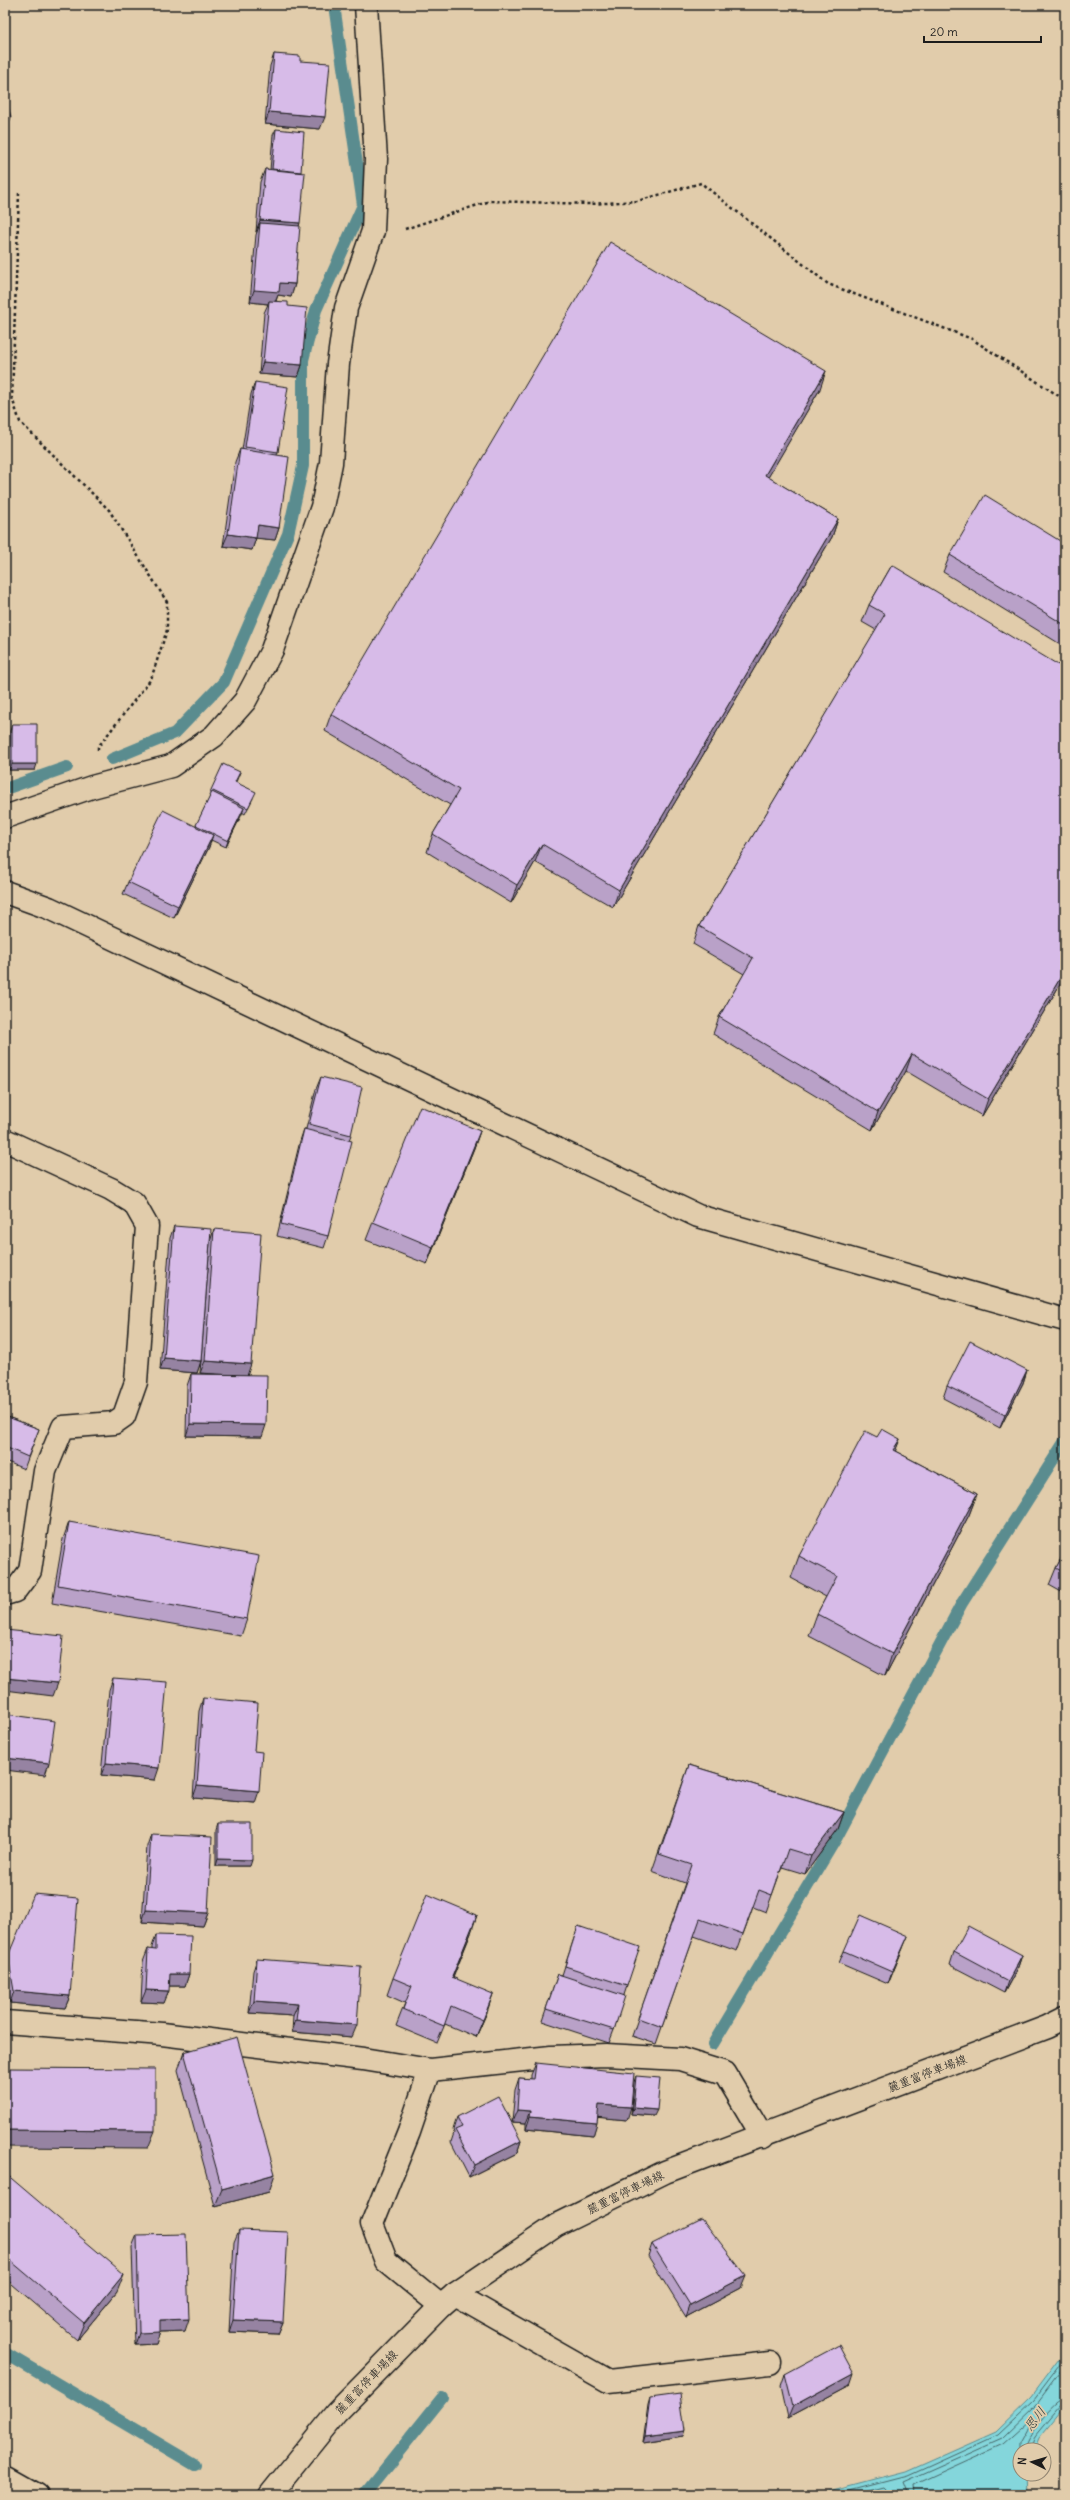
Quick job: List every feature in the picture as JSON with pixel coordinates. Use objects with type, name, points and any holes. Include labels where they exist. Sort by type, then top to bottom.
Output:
[{"type":"main road","points":[[5,817],[92,787],[170,766],[214,736],[245,701],[272,650],[322,507],[331,463],[338,364],[346,308],[373,230],[376,159],[366,5]]},
{"type":"main road","points":[[5,892],[56,911],[698,1216],[1065,1320]]},
{"type":"main road","points":[[5,1140],[111,1189],[134,1203],[147,1226],[136,1382],[124,1416],[114,1423],[63,1427],[45,1471],[30,1571],[15,1591],[5,1594]]},
{"type":"main road","name":"麓重富停車場線","points":[[270,2495],[336,2413],[448,2300],[557,2225],[665,2172],[763,2137],[1047,2027],[1065,2018]]},
{"type":"main road","points":[[5,2022],[162,2034],[363,2059],[430,2070],[551,2057],[606,2055],[680,2059],[725,2073],[763,2137]]},
{"type":"main road","points":[[430,2070],[409,2132],[372,2224],[386,2260],[448,2300],[608,2381],[770,2363]]},
{"type":"main road","points":[[5,2477],[37,2495]]},
{"type":"path","points":[[373,230],[407,229],[490,200],[590,204],[637,201],[701,183],[828,284],[972,339],[1065,400]]},
{"type":"path","points":[[19,193],[12,398],[20,422],[109,510],[167,602],[167,630],[151,679],[98,747]]},
{"type":"water","name":"思川","points":[[1065,2352],[1065,2406],[1037,2442],[1012,2442],[1012,2482],[1025,2482],[1026,2495],[900,2495],[898,2493],[885,2495],[685,2495],[826,2492],[906,2471],[996,2431],[1031,2397]]},
{"type":"building","points":[[274,54],[300,56],[300,61],[330,63],[325,117],[269,112]]},
{"type":"building","points":[[5,96],[11,117],[5,119]]},
{"type":"building","points":[[276,129],[304,132],[301,172],[272,169]]},
{"type":"building","points":[[265,169],[305,173],[300,223],[260,220]]},
{"type":"building","points":[[260,223],[300,226],[295,284],[280,283],[279,292],[254,290]]},
{"type":"building","points":[[610,242],[826,371],[765,475],[838,519],[619,890],[542,844],[517,885],[433,834],[459,790],[331,714]]},
{"type":"building","points":[[269,301],[288,302],[288,306],[307,308],[302,365],[263,362]]},
{"type":"building","points":[[255,382],[288,387],[278,452],[245,447]]},
{"type":"building","points":[[240,449],[289,457],[279,528],[258,525],[256,538],[228,534]]},
{"type":"building","points":[[985,495],[1065,544],[1065,625],[950,555]]},
{"type":"building","points":[[892,565],[1065,669],[1065,970],[988,1099],[912,1054],[878,1112],[719,1017],[753,958],[699,926],[885,614],[869,605]]},
{"type":"building","points":[[12,724],[37,724],[37,764],[12,764]]},
{"type":"building","points":[[223,764],[240,772],[235,782],[256,792],[248,808],[211,790]]},
{"type":"building","points":[[212,792],[244,808],[228,841],[196,825]]},
{"type":"building","points":[[163,810],[213,835],[178,906],[128,882]]},
{"type":"building","points":[[321,1077],[362,1087],[351,1135],[309,1124]]},
{"type":"building","points":[[420,1106],[480,1131],[433,1247],[373,1222]]},
{"type":"building","points":[[304,1129],[352,1141],[328,1236],[281,1224]]},
{"type":"building","points":[[174,1226],[211,1229],[201,1361],[164,1358]]},
{"type":"building","points":[[214,1229],[261,1233],[251,1364],[205,1361]]},
{"type":"building","points":[[970,1341],[1027,1370],[1005,1415],[947,1386]]},
{"type":"building","points":[[191,1374],[267,1375],[266,1425],[190,1424]]},
{"type":"building","points":[[5,1416],[39,1429],[28,1457],[5,1447]]},
{"type":"building","points":[[882,1429],[900,1439],[893,1450],[977,1494],[892,1654],[817,1614],[837,1576],[799,1556],[865,1431],[877,1437]]},
{"type":"building","points":[[69,1522],[259,1556],[247,1619],[58,1585]]},
{"type":"building","points":[[1065,1551],[1065,1573],[1056,1568]]},
{"type":"building","points":[[5,1630],[63,1636],[58,1683],[5,1678]]},
{"type":"building","points":[[113,1678],[167,1682],[159,1768],[106,1763]]},
{"type":"building","points":[[203,1698],[258,1703],[254,1751],[262,1752],[259,1791],[197,1786]]},
{"type":"building","points":[[5,1714],[55,1721],[49,1763],[5,1758]]},
{"type":"building","points":[[689,1765],[844,1812],[811,1856],[788,1849],[772,1895],[759,1890],[743,1934],[700,1919],[662,2027],[638,2018],[692,1865],[659,1854]]},
{"type":"building","points":[[218,1824],[252,1824],[252,1860],[218,1859]]},
{"type":"building","points":[[151,1834],[212,1837],[208,1913],[146,1910]]},
{"type":"building","points":[[34,1894],[78,1898],[70,1996],[14,1991],[8,1956]]},
{"type":"building","points":[[427,1894],[477,1915],[452,1977],[493,1994],[483,2020],[451,2006],[444,2026],[403,2009],[412,1986],[393,1978]]},
{"type":"building","points":[[860,1915],[908,1936],[892,1972],[844,1951]]},
{"type":"building","points":[[578,1926],[640,1947],[627,1986],[565,1966]]},
{"type":"building","points":[[968,1926],[1022,1955],[1008,1981],[954,1952]]},
{"type":"building","points":[[156,1935],[191,1936],[189,1974],[170,1974],[169,1991],[146,1990],[148,1949],[156,1950]]},
{"type":"building","points":[[257,1959],[361,1967],[357,2025],[296,2020],[298,2004],[254,2001]]},
{"type":"building","points":[[558,1974],[625,1996],[614,2030],[546,2009]]},
{"type":"building","points":[[237,2037],[275,2174],[222,2189],[184,2052]]},
{"type":"building","points":[[536,2063],[634,2073],[631,2107],[599,2105],[597,2123],[530,2117],[531,2111],[517,2110],[519,2078],[534,2079]]},
{"type":"building","points":[[5,2068],[155,2069],[155,2131],[5,2130]]},
{"type":"building","points":[[636,2076],[660,2078],[657,2110],[633,2108]]},
{"type":"building","points":[[498,2096],[521,2141],[474,2165],[455,2130],[462,2127],[457,2117]]},
{"type":"building","points":[[5,2173],[124,2274],[84,2323],[5,2256]]},
{"type":"building","points":[[702,2219],[746,2276],[690,2305],[652,2244]]},
{"type":"building","points":[[239,2230],[288,2232],[283,2322],[233,2320]]},
{"type":"building","points":[[186,2234],[189,2319],[160,2320],[160,2332],[139,2333],[137,2235]]},
{"type":"building","points":[[839,2345],[854,2373],[793,2406],[785,2374]]},
{"type":"building","points":[[680,2394],[685,2430],[645,2435],[650,2398]]},
{"type":"waterway","points":[[112,759],[175,733],[224,682],[288,534],[303,466],[303,360],[316,310],[363,205],[334,5]]},
{"type":"waterway","points":[[5,789],[67,767]]},
{"type":"waterway","points":[[713,2044],[837,1837],[962,1603],[1065,1441]]},
{"type":"waterway","points":[[5,2353],[195,2465]]},
{"type":"waterway","points":[[364,2495],[442,2398]]}]
